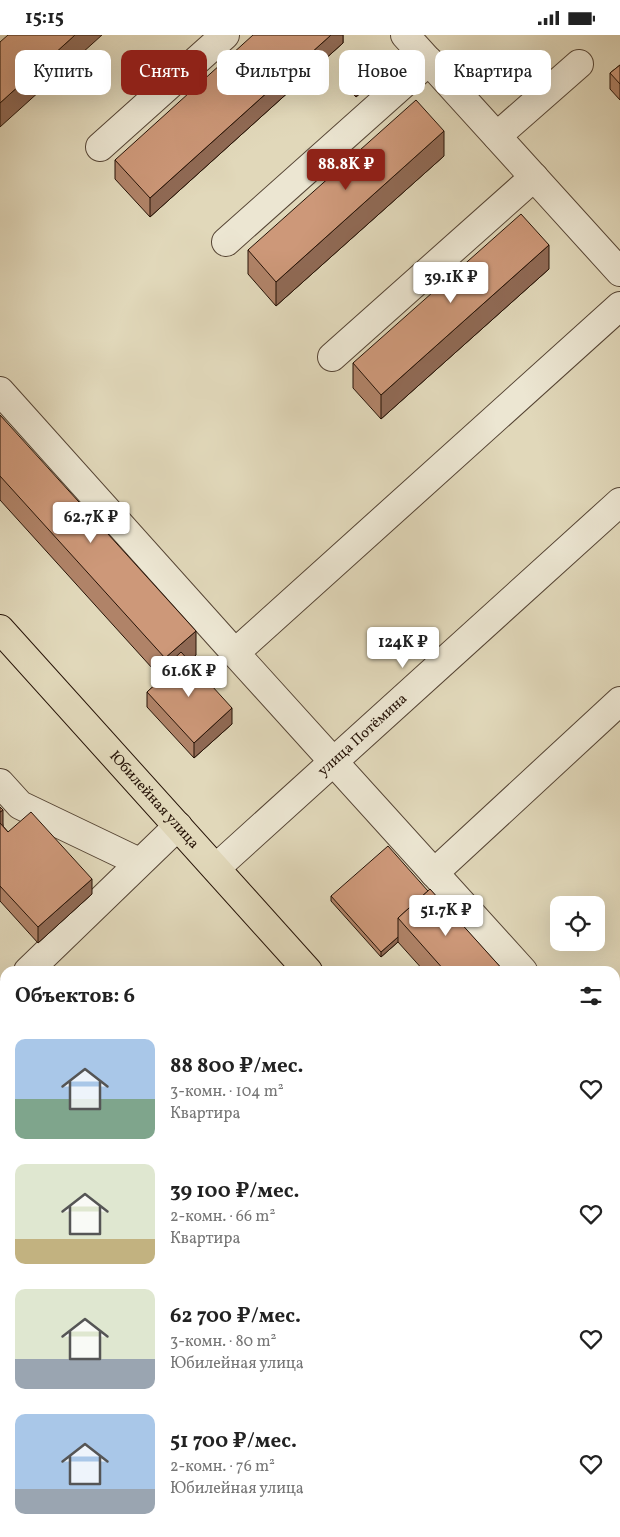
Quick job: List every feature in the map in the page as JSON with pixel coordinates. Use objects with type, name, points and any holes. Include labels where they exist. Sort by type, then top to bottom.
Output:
[{"type":"main road","name":"Юбилейная улица","points":[[0,629],[304,966]]},
{"type":"street","points":[[100,147],[224,35]]},
{"type":"street","points":[[405,35],[620,272]]},
{"type":"street","points":[[226,242],[429,61]]},
{"type":"street","points":[[497,136],[579,64]]},
{"type":"street","points":[[332,357],[534,177]]},
{"type":"street","points":[[235,653],[620,306]]},
{"type":"street","points":[[0,391],[518,966]]},
{"type":"street","name":"улица Потёмина","points":[[216,868],[620,502]]},
{"type":"street","points":[[434,873],[620,701]]},
{"type":"street","points":[[0,783],[20,805],[139,862]]},
{"type":"street","points":[[33,966],[178,826]]},
{"type":"building","points":[[8,35],[75,35],[58,50],[15,50],[15,89],[0,103],[0,42]]},
{"type":"building","points":[[253,35],[331,35],[314,50],[236,50]]},
{"type":"building","points":[[620,65],[620,84],[610,73]]},
{"type":"building","points":[[217,68],[217,95],[264,95],[150,198],[115,160],[187,95],[207,95],[207,77]]},
{"type":"building","points":[[416,100],[444,131],[276,282],[248,250]]},
{"type":"building","points":[[521,214],[549,245],[381,395],[353,363]]},
{"type":"building","points":[[0,415],[196,631],[165,658],[0,476]]},
{"type":"building","points":[[181,652],[232,708],[194,743],[147,692],[169,672],[165,667]]},
{"type":"building","points":[[31,812],[92,879],[38,927],[0,886],[0,823],[8,832]]},
{"type":"building","points":[[388,846],[428,891],[398,918],[398,937],[381,952],[331,896]]},
{"type":"building","points":[[430,889],[499,966],[441,966],[398,918]]}]
